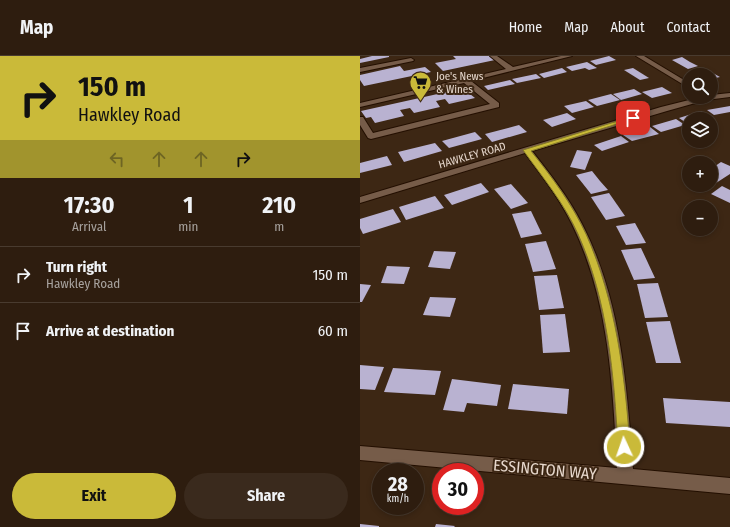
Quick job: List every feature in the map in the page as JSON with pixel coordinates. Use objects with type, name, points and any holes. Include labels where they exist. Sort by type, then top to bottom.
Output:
[{"type":"street","points":[[493,56],[512,70]]},
{"type":"street","points":[[361,102],[466,81],[569,56]]},
{"type":"street","points":[[639,56],[682,82]]},
{"type":"street","points":[[360,70],[411,60]]},
{"type":"street","points":[[360,119],[371,136],[496,105],[466,81]]},
{"type":"street","name":"HAWKLEY ROAD","points":[[718,96],[730,95]]},
{"type":"street","name":"HAWKLEY ROAD","points":[[360,200],[684,104]]},
{"type":"street","points":[[527,150],[553,184],[572,215],[582,234],[602,290],[615,349],[621,404],[625,476]]},
{"type":"street","name":"ESSINGTON WAY","points":[[360,453],[730,486]]},
{"type":"building","points":[[372,56],[389,57],[360,63],[360,59]]},
{"type":"building","points":[[453,56],[491,56],[495,60],[443,71],[435,63],[456,59]]},
{"type":"building","points":[[609,56],[616,60],[596,65],[590,61]]},
{"type":"building","points":[[682,57],[698,66],[686,68],[672,60]]},
{"type":"building","points":[[587,62],[597,68],[589,70],[585,68],[572,71],[566,67]]},
{"type":"building","points":[[400,66],[404,71],[425,67],[431,72],[364,86],[360,80],[360,75]]},
{"type":"building","points":[[562,68],[567,72],[544,78],[539,74]]},
{"type":"building","points":[[633,68],[649,78],[640,80],[624,70]]},
{"type":"building","points":[[536,74],[541,78],[517,83],[512,79]]},
{"type":"building","points":[[510,80],[515,84],[488,90],[484,86]]},
{"type":"building","points":[[469,87],[474,93],[470,94],[475,98],[449,104],[445,99],[436,101],[440,107],[414,113],[410,108],[400,110],[404,116],[375,123],[371,117],[366,118],[361,111]]},
{"type":"building","points":[[662,87],[672,93],[652,98],[642,92]]},
{"type":"building","points":[[634,89],[642,94],[621,100],[613,94]]},
{"type":"building","points":[[611,94],[620,100],[597,106],[588,100]]},
{"type":"building","points":[[586,101],[594,107],[572,113],[564,106]]},
{"type":"building","points":[[730,106],[730,112],[718,114],[718,112],[710,112],[707,110]]},
{"type":"building","points":[[567,113],[576,119],[552,127],[543,120]]},
{"type":"building","points":[[676,119],[682,123],[682,126],[661,132],[652,126]]},
{"type":"building","points":[[519,125],[527,132],[492,142],[485,134]]},
{"type":"building","points":[[650,127],[659,134],[632,141],[623,135]]},
{"type":"building","points":[[475,132],[482,139],[449,148],[442,141]]},
{"type":"building","points":[[621,136],[629,142],[602,151],[594,145]]},
{"type":"building","points":[[435,143],[442,151],[404,162],[398,152]]},
{"type":"building","points":[[577,150],[592,152],[585,170],[570,167]]},
{"type":"building","points":[[387,156],[392,165],[360,173],[360,163]]},
{"type":"building","points":[[721,162],[730,166],[730,174],[718,182],[718,164]]},
{"type":"building","points":[[592,171],[608,190],[591,194],[576,175]]},
{"type":"building","points":[[481,183],[489,192],[452,205],[444,195]]},
{"type":"building","points":[[511,184],[528,203],[511,209],[494,189]]},
{"type":"building","points":[[722,186],[730,190],[730,203],[711,194],[718,192],[718,189]]},
{"type":"building","points":[[609,193],[625,216],[606,220],[591,197]]},
{"type":"building","points":[[435,196],[444,208],[406,220],[399,207]]},
{"type":"building","points":[[393,209],[401,222],[363,234],[360,228],[360,219]]},
{"type":"building","points":[[531,211],[542,234],[521,238],[512,214]]},
{"type":"building","points":[[635,223],[646,243],[626,245],[616,226]]},
{"type":"building","points":[[546,241],[556,269],[533,272],[525,244]]},
{"type":"building","points":[[641,248],[655,278],[634,280],[621,250]]},
{"type":"building","points":[[434,251],[456,252],[450,269],[428,267]]},
{"type":"building","points":[[387,266],[410,267],[404,284],[381,283]]},
{"type":"building","points":[[557,275],[564,308],[539,310],[534,276]]},
{"type":"building","points":[[658,283],[668,317],[645,318],[637,284]]},
{"type":"building","points":[[360,284],[371,285],[362,302],[360,302]]},
{"type":"building","points":[[430,297],[456,298],[450,317],[423,315]]},
{"type":"building","points":[[565,314],[570,352],[543,353],[540,315]]},
{"type":"building","points":[[670,321],[681,363],[656,363],[646,322]]},
{"type":"building","points":[[360,365],[384,367],[375,390],[360,389]]},
{"type":"building","points":[[393,368],[441,371],[435,395],[384,392]]},
{"type":"building","points":[[452,379],[501,385],[497,406],[467,403],[464,412],[443,410]]},
{"type":"building","points":[[513,384],[569,389],[567,414],[508,409]]},
{"type":"building","points":[[663,398],[730,402],[730,427],[666,423]]},
{"type":"building","points":[[360,524],[379,526],[379,527],[360,527]]},
{"type":"building","points":[[436,524],[455,526],[435,527]]},
{"type":"place","name":"Joe's News & Wines","points":[[420,102]]},
{"type":"route","points":[[624,447],[615,349],[602,290],[594,264],[582,234],[568,209],[553,184],[527,150],[633,118]]}]
